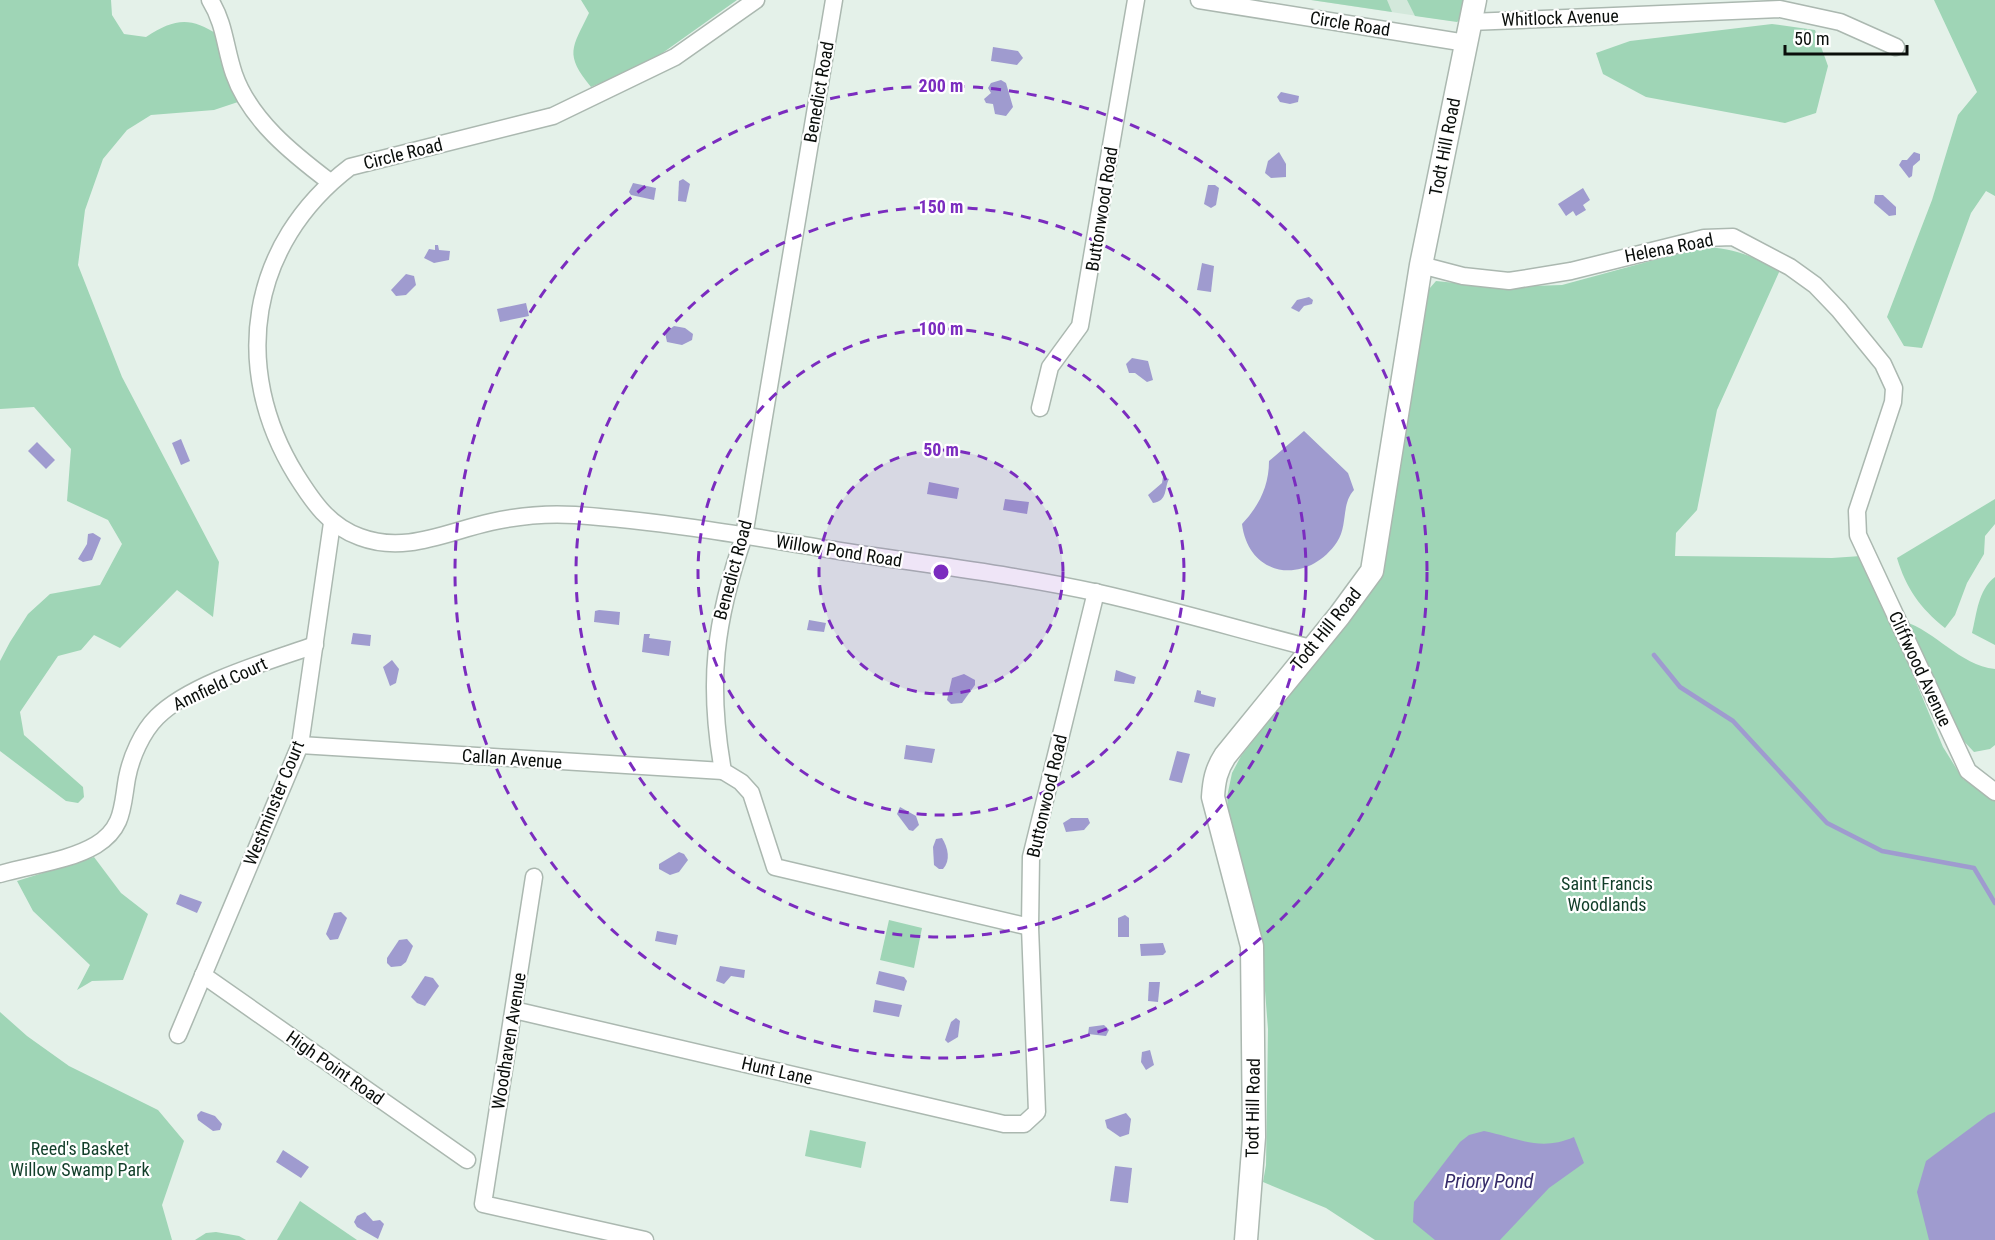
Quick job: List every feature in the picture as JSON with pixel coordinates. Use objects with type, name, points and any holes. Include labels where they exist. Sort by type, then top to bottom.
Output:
[{"type":"street","points":[[210,0],[219,15],[234,74],[252,107],[281,143],[330,183]]},
{"type":"street","name":"Circle Road","points":[[332,523],[308,495],[283,455],[264,406],[257,371],[259,310],[266,279],[282,243],[307,208],[330,183],[350,168],[553,116],[675,57],[756,0]]},
{"type":"street","name":"Benedict Road","points":[[723,771],[717,735],[714,660],[727,585],[744,536],[834,0]]},
{"type":"street","name":"Buttonwood Road","points":[[1040,408],[1050,368],[1080,326],[1136,0]]},
{"type":"street","name":"Circle Road","points":[[1199,0],[1468,32]]},
{"type":"street","name":"Todt Hill Road","points":[[1246,1240],[1254,1137],[1252,946],[1213,797],[1216,770],[1372,571],[1421,265],[1475,0]]},
{"type":"street","name":"Whitlock Avenue","points":[[1468,32],[1780,9],[1840,22],[1896,47]]},
{"type":"street","name":"Helena Road","points":[[1421,265],[1463,276],[1509,281],[1571,271],[1704,238],[1733,237],[1790,267],[1815,285],[1839,310],[1883,364],[1894,388],[1893,402],[1857,511],[1858,535]]},
{"type":"street","name":"Willow Pond Road","points":[[332,523],[362,538],[390,545],[422,541],[491,522],[536,514],[575,515],[744,536],[1096,592],[1311,648]]},
{"type":"street","name":"Westminster Court","points":[[177,1035],[300,745],[332,523]]},
{"type":"street","name":"Cliffwood Avenue","points":[[1858,535],[1968,771],[1995,792]]},
{"type":"street","name":"Buttonwood Road","points":[[1037,1112],[1030,927],[1031,857],[1096,592]]},
{"type":"street","name":"Annfield Court","points":[[0,874],[76,853],[108,837],[117,827],[122,816],[127,777],[136,749],[156,718],[171,704],[220,681],[315,645]]},
{"type":"street","name":"Callan Avenue","points":[[300,745],[723,771]]},
{"type":"street","points":[[723,771],[741,782],[751,794],[775,867],[1030,927]]},
{"type":"street","name":"Woodhaven Avenue","points":[[534,877],[483,1204],[645,1240]]},
{"type":"street","name":"High Point Road","points":[[203,975],[467,1160]]},
{"type":"street","name":"Hunt Lane","points":[[514,1010],[1005,1124],[1024,1124],[1037,1112]]},
{"type":"shaded area","points":[[1311,0],[1456,0],[1451,21]]},
{"type":"green space","points":[[0,0],[111,0],[112,15],[124,34],[146,37],[174,23],[199,25],[218,35],[226,76],[238,102],[214,110],[151,115],[127,130],[103,159],[85,210],[78,265],[122,377],[219,562],[213,617],[177,590],[120,648],[94,635],[81,650],[58,656],[20,712],[24,735],[83,787],[84,797],[78,803],[66,801],[0,751],[0,661],[10,642],[28,614],[50,594],[100,585],[122,544],[108,520],[67,501],[71,449],[34,407],[0,409]]},
{"type":"green space","points":[[581,0],[737,0],[647,64],[591,87],[582,76],[574,58],[575,43],[589,13]]},
{"type":"green space","points":[[1311,0],[1387,0],[1392,12]]},
{"type":"green space","points":[[1407,0],[1465,0],[1461,19],[1457,22],[1415,16]]},
{"type":"green space","points":[[1934,0],[1995,0],[1995,196],[1986,191],[1971,213],[1922,348],[1904,346],[1887,317],[1932,200],[1958,115],[1977,92]]},
{"type":"green space","points":[[1772,24],[1815,30],[1828,66],[1816,113],[1785,123],[1646,97],[1603,74],[1596,53],[1630,41]]},
{"type":"green space","name":"Saint Francis Woodlands","points":[[1702,247],[1713,247],[1742,254],[1780,270],[1717,410],[1697,510],[1676,533],[1675,556],[1832,558],[1861,556],[1874,581],[1943,747],[1963,779],[1995,798],[1995,1240],[1375,1240],[1326,1208],[1263,1182],[1266,1165],[1268,1029],[1261,940],[1229,817],[1227,797],[1232,773],[1241,756],[1361,604],[1426,300],[1429,289],[1436,281],[1495,287],[1562,285]]},
{"type":"green space","points":[[1995,499],[1995,524],[1985,536],[1984,554],[1967,583],[1955,615],[1945,628],[1915,597],[1897,558]]},
{"type":"green space","points":[[1995,577],[1995,645],[1972,633],[1982,595],[1989,582]]},
{"type":"green space","points":[[1903,621],[1926,632],[1970,661],[1995,669],[1995,745],[1990,749],[1974,752],[1959,736]]},
{"type":"green space","points":[[94,857],[121,893],[148,914],[123,980],[92,981],[77,990],[90,965],[33,911],[17,881]]},
{"type":"green space","points":[[889,920],[922,928],[914,968],[880,960]]},
{"type":"green space","name":"Reed's Basket Willow Swamp Park","points":[[0,1012],[27,1036],[69,1066],[158,1110],[184,1141],[162,1205],[172,1240],[0,1240]]},
{"type":"green space","points":[[810,1130],[866,1142],[861,1168],[805,1156]]},
{"type":"green space","points":[[300,1201],[357,1240],[277,1240]]},
{"type":"green space","points":[[216,1232],[239,1236],[246,1240],[195,1240],[206,1233]]},
{"type":"water","points":[[993,47],[1018,51],[1023,58],[1017,65],[991,61]]},
{"type":"water","points":[[1001,80],[1006,83],[1013,107],[1006,116],[995,114],[993,104],[986,103],[984,99],[991,93],[988,88],[991,83]]},
{"type":"water","points":[[1281,92],[1299,96],[1298,102],[1290,104],[1280,102],[1277,97]]},
{"type":"water","points":[[1279,152],[1286,164],[1286,177],[1271,178],[1265,173],[1268,161]]},
{"type":"water","points":[[1914,152],[1920,154],[1920,160],[1913,166],[1912,176],[1909,178],[1899,165],[1902,160],[1907,160]]},
{"type":"water","points":[[683,179],[690,184],[686,202],[678,201],[679,181]]},
{"type":"water","points":[[633,183],[656,188],[654,200],[631,195],[629,192]]},
{"type":"water","points":[[1208,185],[1215,185],[1219,188],[1216,205],[1211,208],[1204,204]]},
{"type":"water","points":[[1583,188],[1590,200],[1583,205],[1586,210],[1576,216],[1573,211],[1566,216],[1558,204]]},
{"type":"water","points":[[1875,195],[1883,195],[1896,207],[1896,215],[1889,216],[1874,203]]},
{"type":"water","points":[[435,245],[438,245],[439,250],[450,251],[449,260],[434,263],[424,258],[429,249],[435,250]]},
{"type":"water","points":[[1202,263],[1214,266],[1211,292],[1197,290]]},
{"type":"water","points":[[406,274],[414,276],[416,285],[406,295],[396,296],[391,290]]},
{"type":"water","points":[[1309,297],[1313,300],[1312,304],[1304,306],[1299,312],[1291,308],[1297,300]]},
{"type":"water","points":[[526,303],[529,316],[500,322],[497,309]]},
{"type":"water","points":[[674,326],[685,328],[693,334],[692,340],[682,345],[667,342],[665,333]]},
{"type":"water","points":[[1132,358],[1148,361],[1153,380],[1147,382],[1135,373],[1129,373],[1126,364]]},
{"type":"water","points":[[1304,431],[1348,473],[1354,490],[1347,502],[1340,536],[1325,556],[1311,565],[1296,570],[1281,570],[1267,565],[1256,556],[1247,542],[1242,524],[1262,495],[1269,470],[1269,461]]},
{"type":"water","points":[[181,439],[190,461],[181,465],[172,443]]},
{"type":"water","points":[[37,442],[55,460],[46,469],[28,451]]},
{"type":"water","points":[[1163,477],[1169,479],[1165,494],[1161,500],[1153,503],[1148,495],[1162,483]]},
{"type":"water","points":[[929,482],[959,488],[957,499],[927,494]]},
{"type":"water","points":[[1005,499],[1029,502],[1027,514],[1003,510]]},
{"type":"water","points":[[93,533],[101,538],[92,560],[83,562],[78,559],[87,544],[88,534]]},
{"type":"water","points":[[595,611],[620,612],[619,625],[594,622]]},
{"type":"water","points":[[809,620],[826,623],[824,632],[807,630]]},
{"type":"water","points":[[353,633],[371,635],[370,646],[351,644]]},
{"type":"water","points":[[644,634],[650,634],[649,638],[671,641],[669,656],[642,652]]},
{"type":"water","points":[[392,660],[399,669],[396,683],[390,686],[383,667]]},
{"type":"water","points":[[1116,670],[1136,677],[1134,684],[1114,681]]},
{"type":"water","points":[[964,674],[975,680],[975,685],[962,703],[951,704],[947,700],[952,678]]},
{"type":"water","points":[[1197,690],[1201,691],[1201,694],[1216,698],[1214,707],[1194,702]]},
{"type":"water","points":[[906,745],[935,749],[932,763],[904,759]]},
{"type":"water","points":[[1177,751],[1190,754],[1182,783],[1169,780]]},
{"type":"water","points":[[900,807],[916,816],[919,825],[913,831],[909,830],[897,814]]},
{"type":"water","points":[[1071,818],[1088,818],[1090,823],[1084,830],[1066,832],[1063,823]]},
{"type":"water","points":[[942,838],[948,858],[943,869],[939,869],[934,865],[933,847],[936,839]]},
{"type":"water","points":[[679,852],[684,854],[688,860],[679,872],[670,875],[659,869],[659,864]]},
{"type":"water","points":[[180,894],[202,902],[197,913],[176,904]]},
{"type":"water","points":[[341,912],[347,918],[338,939],[330,940],[326,934],[334,913]]},
{"type":"water","points":[[1125,915],[1129,918],[1129,937],[1118,937],[1118,918]]},
{"type":"water","points":[[657,931],[678,935],[676,945],[655,941]]},
{"type":"water","points":[[407,939],[413,946],[406,962],[401,966],[391,967],[387,963],[387,958],[399,940]]},
{"type":"water","points":[[1163,943],[1166,952],[1163,955],[1141,956],[1140,944]]},
{"type":"water","points":[[720,966],[745,970],[744,978],[731,976],[724,984],[716,981]]},
{"type":"water","points":[[879,971],[904,977],[907,981],[904,991],[876,984]]},
{"type":"water","points":[[425,976],[433,978],[439,986],[425,1006],[417,1003],[411,997]]},
{"type":"water","points":[[1149,982],[1160,982],[1158,1002],[1148,1001]]},
{"type":"water","points":[[875,1000],[902,1005],[899,1017],[873,1012]]},
{"type":"water","points":[[956,1018],[960,1021],[958,1037],[948,1043],[945,1040],[951,1022]]},
{"type":"water","points":[[1104,1025],[1109,1030],[1106,1036],[1088,1034],[1089,1027]]},
{"type":"water","points":[[1150,1050],[1154,1065],[1146,1070],[1141,1062],[1142,1052]]},
{"type":"water","points":[[201,1111],[215,1116],[222,1124],[220,1130],[213,1131],[198,1120],[197,1115]]},
{"type":"water","points":[[1995,1112],[1995,1240],[1929,1240],[1917,1192],[1926,1161]]},
{"type":"water","points":[[1126,1113],[1131,1119],[1129,1134],[1120,1137],[1107,1128],[1105,1120]]},
{"type":"water","name":"Priory Pond","points":[[1484,1131],[1540,1144],[1574,1137],[1584,1163],[1549,1188],[1500,1240],[1435,1240],[1413,1222],[1414,1202],[1460,1142],[1469,1135]]},
{"type":"water","points":[[283,1150],[309,1167],[301,1178],[276,1162]]},
{"type":"water","points":[[1115,1166],[1132,1168],[1128,1203],[1110,1201]]},
{"type":"water","points":[[365,1212],[373,1221],[380,1220],[384,1224],[378,1239],[357,1227],[354,1222],[357,1216]]},
{"type":"waterway","points":[[1654,655],[1680,687],[1733,721],[1827,823],[1882,851],[1974,868],[1995,903]]}]
